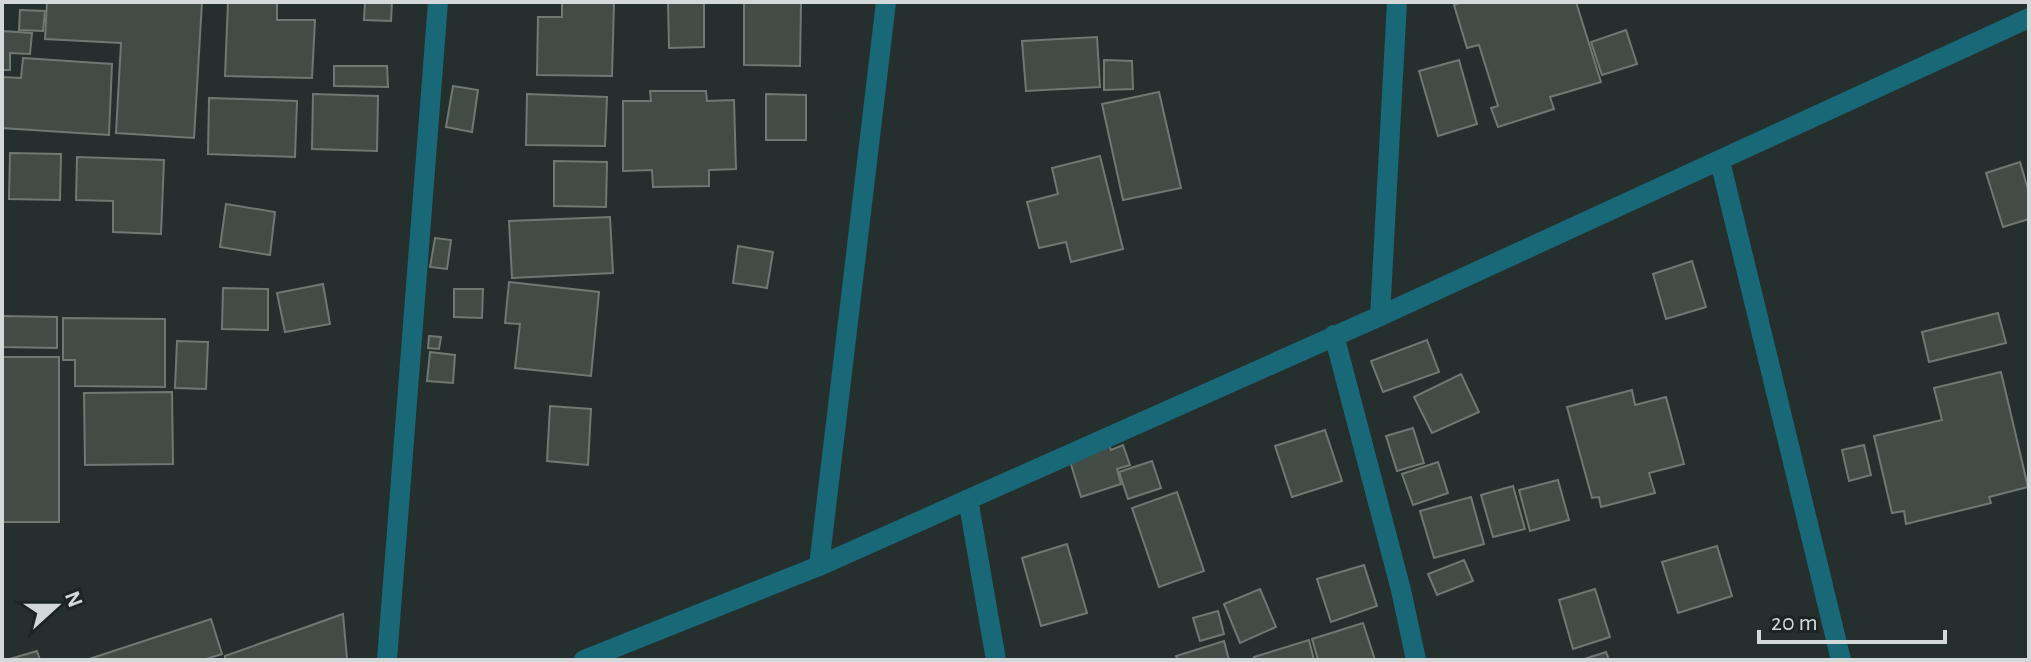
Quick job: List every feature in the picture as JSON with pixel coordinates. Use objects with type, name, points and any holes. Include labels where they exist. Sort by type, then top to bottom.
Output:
[{"type":"street","points":[[387,660],[438,2]]},
{"type":"street","points":[[819,566],[886,2]]},
{"type":"street","points":[[1380,316],[1397,2]]},
{"type":"street","points":[[584,660],[819,566],[1380,316],[2029,18]]},
{"type":"street","points":[[1720,161],[1841,660]]},
{"type":"street","points":[[1334,335],[1401,590],[1416,660]]},
{"type":"street","points":[[968,499],[996,660]]},
{"type":"building","points":[[47,2],[202,2],[194,138],[116,133],[121,43],[45,39]]},
{"type":"building","points":[[228,2],[277,2],[277,20],[315,20],[312,78],[225,76]]},
{"type":"building","points":[[365,2],[392,2],[391,21],[364,20]]},
{"type":"building","points":[[562,2],[614,2],[612,76],[537,75],[538,17],[562,17]]},
{"type":"building","points":[[668,2],[704,2],[704,47],[669,48]]},
{"type":"building","points":[[744,2],[801,2],[800,66],[744,65]]},
{"type":"building","points":[[1462,2],[1576,2],[1601,82],[1550,97],[1554,109],[1498,127],[1491,108],[1498,106],[1479,45],[1467,48],[1454,5]]},
{"type":"building","points":[[20,10],[45,11],[43,31],[19,30]]},
{"type":"building","points":[[1626,30],[1637,64],[1602,75],[1591,42]]},
{"type":"building","points":[[2,31],[32,33],[30,54],[10,53],[10,70],[2,70]]},
{"type":"building","points":[[1097,37],[1100,87],[1026,91],[1022,41]]},
{"type":"building","points":[[23,58],[112,64],[109,135],[2,128],[2,77],[21,78]]},
{"type":"building","points":[[1104,60],[1132,61],[1133,89],[1104,90]]},
{"type":"building","points":[[1459,60],[1477,124],[1438,136],[1419,71]]},
{"type":"building","points":[[334,66],[387,66],[388,87],[334,86]]},
{"type":"building","points":[[453,86],[478,90],[472,132],[446,127]]},
{"type":"building","points":[[650,91],[706,91],[707,101],[734,100],[736,169],[709,170],[709,186],[653,187],[652,170],[623,171],[623,101],[651,101]]},
{"type":"building","points":[[1159,92],[1181,188],[1123,200],[1102,104]]},
{"type":"building","points":[[313,94],[378,96],[377,151],[312,149]]},
{"type":"building","points":[[527,94],[607,97],[605,146],[526,145]]},
{"type":"building","points":[[766,94],[806,95],[806,140],[766,140]]},
{"type":"building","points":[[209,98],[297,101],[295,157],[208,154]]},
{"type":"building","points":[[10,153],[61,154],[60,200],[9,199]]},
{"type":"building","points":[[1100,156],[1123,249],[1071,262],[1066,242],[1039,248],[1027,202],[1058,194],[1052,168]]},
{"type":"building","points":[[77,157],[164,160],[161,234],[113,232],[113,201],[76,200]]},
{"type":"building","points":[[554,161],[607,162],[606,207],[554,206]]},
{"type":"building","points":[[2020,162],[2029,193],[2029,219],[2003,227],[1986,173]]},
{"type":"building","points":[[226,204],[275,212],[270,255],[220,247]]},
{"type":"building","points":[[610,217],[613,273],[512,278],[509,221]]},
{"type":"building","points":[[435,238],[451,240],[447,269],[430,267]]},
{"type":"building","points":[[738,246],[773,252],[767,288],[733,283]]},
{"type":"building","points":[[1692,261],[1706,307],[1666,319],[1653,274]]},
{"type":"building","points":[[509,282],[599,292],[591,376],[515,368],[520,324],[505,323]]},
{"type":"building","points":[[323,284],[330,324],[285,332],[277,293]]},
{"type":"building","points":[[223,288],[268,289],[268,330],[222,329]]},
{"type":"building","points":[[454,289],[483,289],[482,318],[454,317]]},
{"type":"building","points":[[1998,313],[2006,343],[1929,362],[1922,332]]},
{"type":"building","points":[[2,316],[57,317],[57,348],[2,347]]},
{"type":"building","points":[[63,318],[165,319],[165,387],[75,386],[75,360],[63,360]]},
{"type":"building","points":[[429,336],[441,337],[439,349],[428,348]]},
{"type":"building","points":[[1427,340],[1439,372],[1383,392],[1371,361]]},
{"type":"building","points":[[177,341],[208,342],[206,389],[175,388]]},
{"type":"building","points":[[430,352],[455,355],[453,383],[427,381]]},
{"type":"building","points":[[2,357],[59,357],[59,522],[2,522]]},
{"type":"building","points":[[2001,372],[2028,487],[1989,497],[1991,503],[1906,524],[1904,511],[1892,513],[1874,436],[1942,420],[1934,388]]},
{"type":"building","points":[[1461,374],[1479,412],[1432,433],[1414,397]]},
{"type":"building","points":[[1632,390],[1635,405],[1666,397],[1684,464],[1649,473],[1655,493],[1601,507],[1599,497],[1592,498],[1567,407]]},
{"type":"building","points":[[172,392],[173,464],[85,465],[84,393]]},
{"type":"building","points":[[550,406],[591,409],[588,465],[547,461]]},
{"type":"building","points":[[1413,428],[1424,463],[1397,471],[1386,436]]},
{"type":"building","points":[[1325,430],[1342,481],[1292,497],[1275,446]]},
{"type":"building","points":[[1109,445],[1111,450],[1123,445],[1130,465],[1117,469],[1121,484],[1081,497],[1069,458]]},
{"type":"building","points":[[1864,445],[1871,475],[1849,481],[1842,450]]},
{"type":"building","points":[[1152,461],[1161,488],[1128,499],[1119,472]]},
{"type":"building","points":[[1438,462],[1448,493],[1413,505],[1402,474]]},
{"type":"building","points":[[1558,480],[1569,520],[1530,531],[1519,490]]},
{"type":"building","points":[[1513,486],[1525,529],[1493,537],[1481,495]]},
{"type":"building","points":[[1177,492],[1204,571],[1159,587],[1132,508]]},
{"type":"building","points":[[1471,497],[1484,544],[1434,558],[1420,511]]},
{"type":"building","points":[[1067,544],[1087,613],[1041,626],[1022,558]]},
{"type":"building","points":[[1717,546],[1732,596],[1678,613],[1662,562]]},
{"type":"building","points":[[1464,560],[1473,581],[1437,595],[1428,574]]},
{"type":"building","points":[[1364,565],[1377,606],[1331,622],[1317,579]]},
{"type":"building","points":[[1260,589],[1276,627],[1240,643],[1224,604]]},
{"type":"building","points":[[1595,589],[1610,637],[1573,649],[1559,600]]},
{"type":"building","points":[[1218,611],[1224,634],[1200,641],[1193,618]]},
{"type":"building","points":[[343,614],[347,659],[225,660],[225,656]]},
{"type":"building","points":[[211,619],[222,654],[203,660],[86,660]]},
{"type":"building","points":[[1363,623],[1375,660],[1318,660],[1312,639]]},
{"type":"building","points":[[1309,640],[1314,660],[1255,660],[1254,657]]},
{"type":"building","points":[[1224,641],[1229,660],[1178,660],[1176,656]]},
{"type":"building","points":[[37,651],[40,660],[6,660]]},
{"type":"building","points":[[1606,652],[1609,660],[1581,660]]}]
